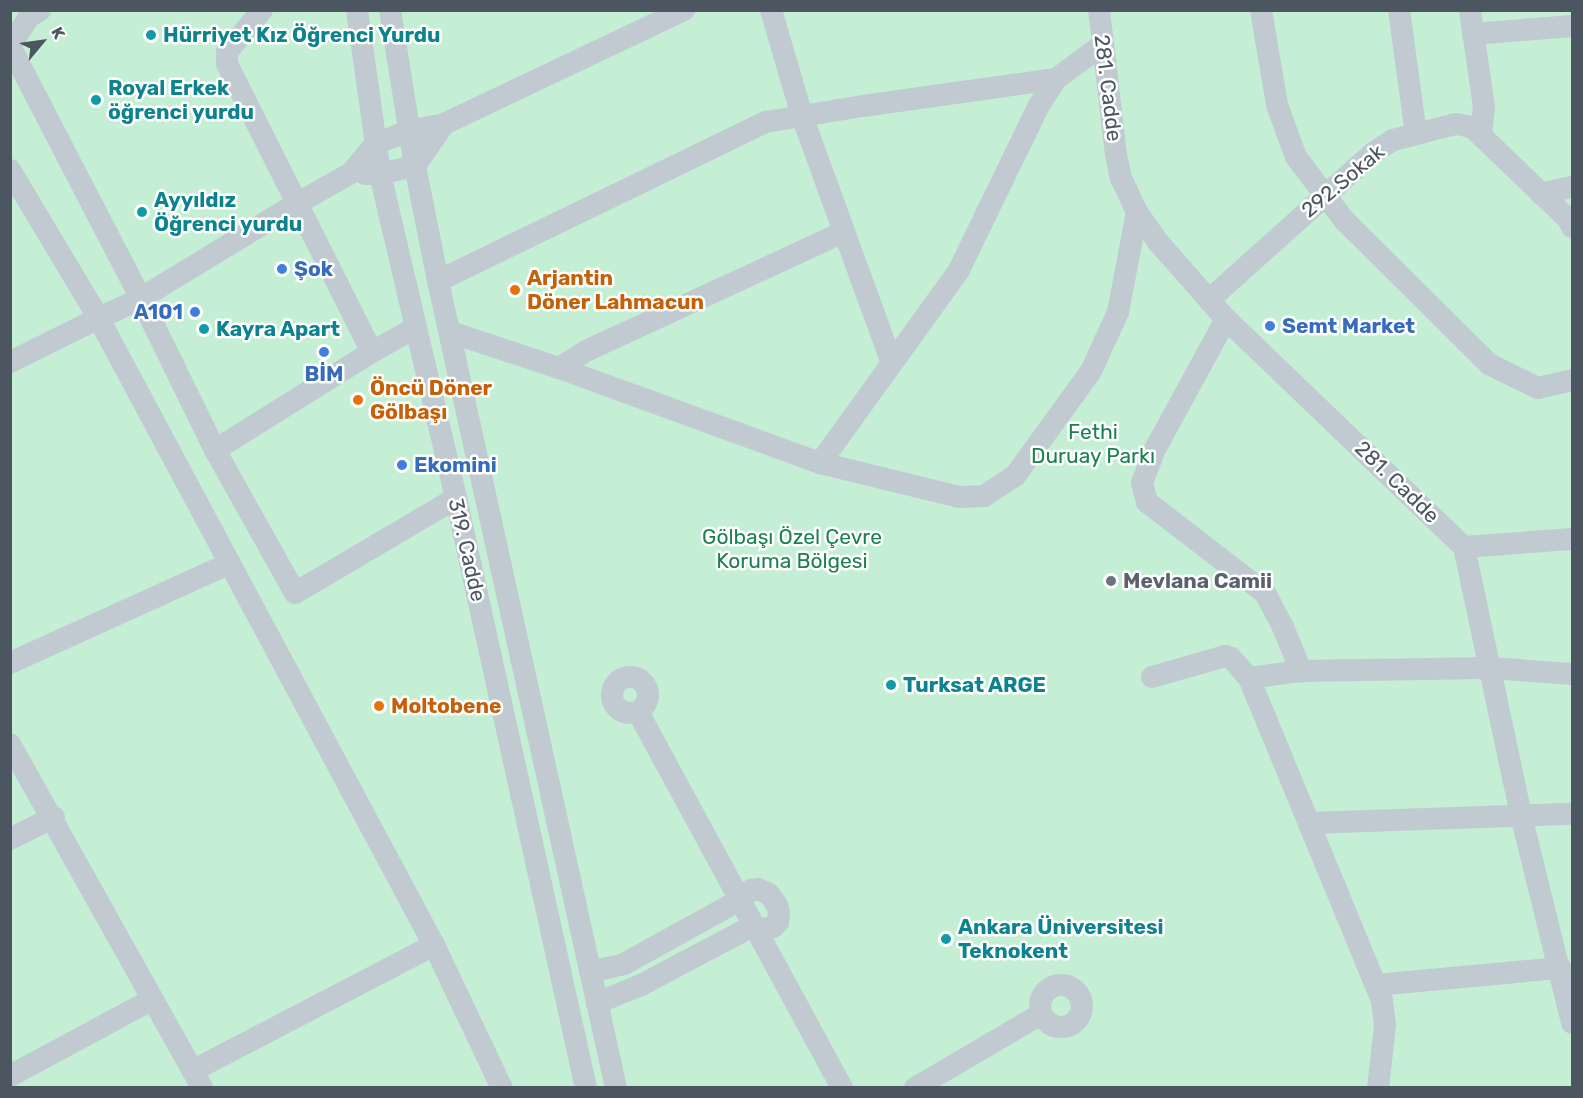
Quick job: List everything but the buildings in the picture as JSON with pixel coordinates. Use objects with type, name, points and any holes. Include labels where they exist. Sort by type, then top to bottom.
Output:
[{"type":"street","points":[[40,10],[29,17],[10,46],[140,297],[214,450],[295,593],[486,491]]},
{"type":"street","points":[[262,10],[227,52],[227,63],[372,352]]},
{"type":"street","points":[[268,10],[274,10]]},
{"type":"street","name":"319. Cadde","points":[[357,10],[380,174],[457,505],[586,1088]]},
{"type":"street","name":"319. Cadde","points":[[390,10],[415,166],[438,281],[616,1088]]},
{"type":"street","points":[[10,362],[140,297],[351,173],[375,144],[409,131],[444,124],[684,10]]},
{"type":"street","points":[[771,10],[802,116],[892,363]]},
{"type":"street","name":"281. Cadde","points":[[1099,10],[1121,178],[1137,212],[1158,242],[1226,319],[1464,547]]},
{"type":"street","points":[[1262,10],[1277,105],[1296,157],[1345,221],[1489,364],[1538,388],[1572,380]]},
{"type":"street","points":[[1399,10],[1416,134]]},
{"type":"street","points":[[1470,10],[1484,107],[1481,135]]},
{"type":"street","points":[[1473,34],[1572,26]]},
{"type":"street","points":[[820,463],[959,270],[1038,107],[1056,79],[1102,45]]},
{"type":"street","points":[[438,281],[766,122],[1056,79]]},
{"type":"street","points":[[351,173],[380,174],[415,166],[444,124]]},
{"type":"street","name":"292.Sokak","points":[[1209,300],[1325,194],[1393,140],[1456,124],[1472,128],[1481,135],[1568,219],[1572,227]]},
{"type":"street","points":[[10,170],[105,315],[228,564],[434,945],[502,1088]]},
{"type":"street","points":[[1541,194],[1572,187]]},
{"type":"street","points":[[450,333],[559,368],[820,463],[959,496],[984,496],[1000,488],[1015,476],[1091,371],[1118,312],[1137,212]]},
{"type":"street","points":[[559,368],[586,351],[844,232]]},
{"type":"street","points":[[1226,319],[1155,449],[1142,483],[1147,502],[1265,593],[1283,627],[1301,671]]},
{"type":"street","points":[[214,450],[415,328]]},
{"type":"street","points":[[1572,539],[1464,547],[1521,815],[1572,1023]]},
{"type":"street","points":[[10,663],[228,564]]},
{"type":"street","points":[[1152,677],[1225,656],[1231,658],[1249,678],[1382,1001],[1385,1025],[1378,1088]]},
{"type":"street","points":[[1249,678],[1301,671],[1488,668],[1572,674]]},
{"type":"street","points":[[638,712],[740,900]]},
{"type":"street","points":[[10,744],[54,817],[151,1000],[198,1079],[434,945]]},
{"type":"street","points":[[1310,823],[1572,814]]},
{"type":"street","points":[[10,839],[54,817]]},
{"type":"street","points":[[590,972],[624,964],[740,900],[751,890],[758,889],[769,894],[777,905],[778,922],[763,929],[754,927],[641,985],[597,1004]]},
{"type":"street","points":[[754,927],[842,1088]]},
{"type":"street","points":[[1376,985],[1560,968]]},
{"type":"street","points":[[10,1076],[151,1000]]},
{"type":"street","points":[[915,1088],[1041,1014]]},
{"type":"green space","name":"Gölbaşı Özel Çevre Koruma Bölgesi","points":[[10,11],[1572,11],[1572,1087],[10,1087]]},
{"type":"place","name":"Hürriyet Kız Öğrenci Yurdu","points":[[151,35]]},
{"type":"place","name":"Royal Erkek öğrenci yurdu","points":[[96,100]]},
{"type":"place","name":"Ayyıldız Öğrenci yurdu","points":[[142,212]]},
{"type":"place","name":"Şok","points":[[282,269]]},
{"type":"place","name":"Arjantin Döner Lahmacun","points":[[515,290]]},
{"type":"place","name":"A101","points":[[195,312]]},
{"type":"place","name":"Semt Market","points":[[1270,326]]},
{"type":"place","name":"Kayra Apart","points":[[204,329]]},
{"type":"place","name":"BİM","points":[[324,352]]},
{"type":"place","name":"Öncü Döner Gölbaşı","points":[[358,400]]},
{"type":"place","name":"Ekomini","points":[[402,465]]},
{"type":"place","name":"Mevlana Camii","points":[[1111,581]]},
{"type":"place","name":"Turksat ARGE","points":[[891,685]]},
{"type":"place","name":"Moltobene","points":[[379,706]]},
{"type":"place","name":"Ankara Üniversitesi Teknokent","points":[[946,939]]},
{"type":"park label","name":"Fethi Duruay Parkı","points":[[1093,444]]}]
